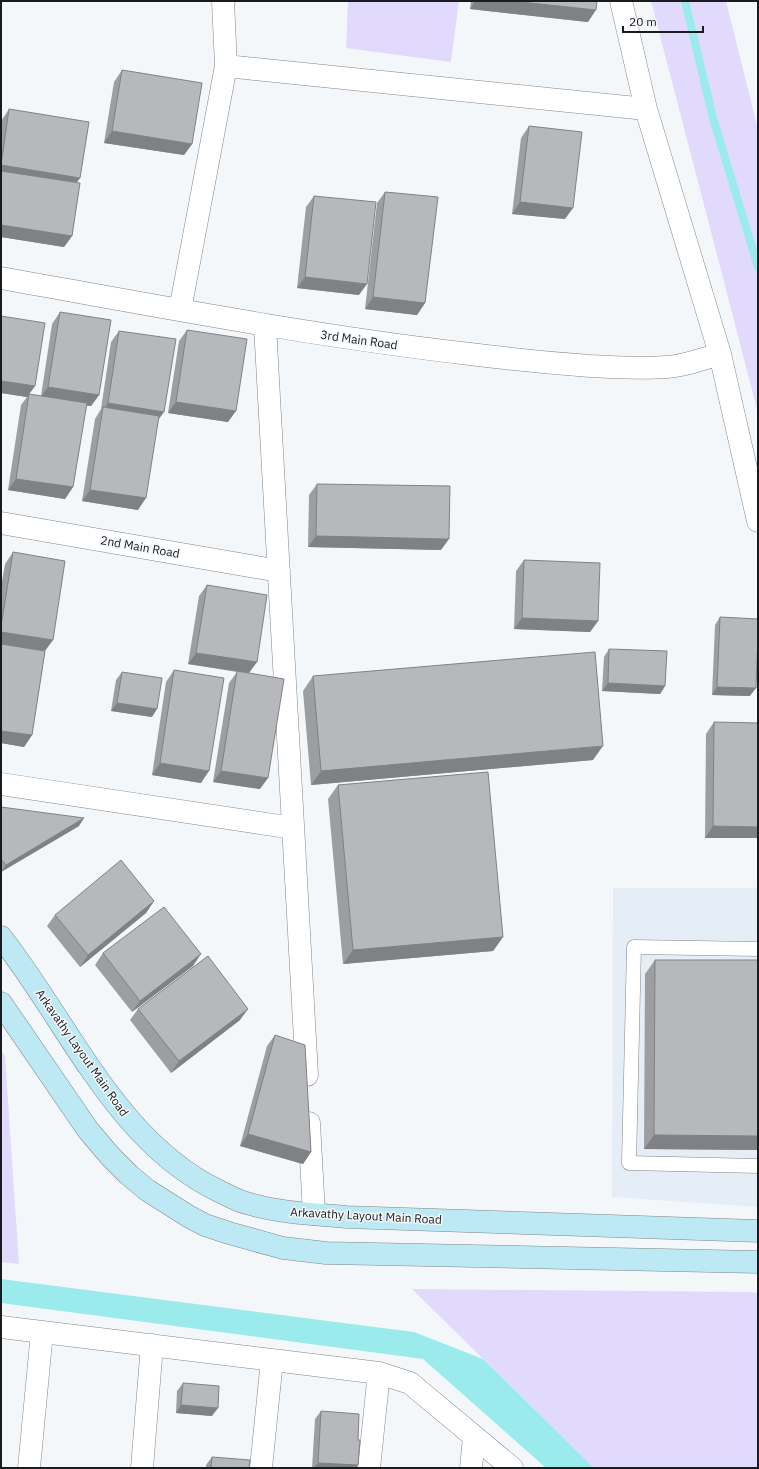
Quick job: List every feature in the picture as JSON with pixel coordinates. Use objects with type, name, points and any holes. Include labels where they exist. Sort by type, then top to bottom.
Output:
[{"type":"main road","name":"Arkavathy Layout Main Road","points":[[1,938],[114,1101],[155,1147],[187,1173],[206,1185],[249,1204],[280,1210],[346,1217],[758,1231]]},
{"type":"main road","points":[[1,1003],[79,1118],[110,1156],[129,1175],[152,1193],[188,1216],[229,1233],[283,1248],[326,1253],[758,1262]]},
{"type":"street","points":[[180,310],[226,66],[223,1]]},
{"type":"street","points":[[621,1],[646,109],[720,354],[758,521]]},
{"type":"street","points":[[226,66],[646,109]]},
{"type":"street","name":"3rd Main Road","points":[[1,278],[265,326],[419,348],[519,359],[620,368],[668,367],[685,364],[720,354]]},
{"type":"street","points":[[265,326],[314,1214]]},
{"type":"street","name":"2nd Main Road","points":[[1,523],[279,571]]},
{"type":"street","points":[[1,784],[293,828]]},
{"type":"street","points":[[1,1327],[379,1373],[410,1383],[512,1468]]},
{"type":"street","points":[[29,1468],[42,1332]]},
{"type":"street","points":[[142,1468],[152,1345]]},
{"type":"street","points":[[261,1468],[272,1360]]},
{"type":"street","points":[[369,1468],[379,1373]]},
{"type":"street","points":[[471,1468],[474,1437]]},
{"type":"lane","points":[[758,949],[634,947],[629,1163],[758,1166]]},
{"type":"shaded area","points":[[348,1],[459,1],[451,62],[346,48]]},
{"type":"shaded area","points":[[651,1],[726,1],[758,129],[758,413]]},
{"type":"shaded area","points":[[613,888],[758,888],[758,1207],[612,1197]]},
{"type":"shaded area","points":[[1,1051],[5,1056],[19,1264],[1,1262]]},
{"type":"shaded area","points":[[412,1289],[758,1293],[758,1468],[594,1468]]},
{"type":"water","points":[[1,1279],[414,1332],[483,1359],[594,1468],[546,1468],[423,1359],[1,1303]]},
{"type":"building","points":[[512,1],[597,1],[596,10]]},
{"type":"building","points":[[122,70],[202,83],[192,144],[112,131]]},
{"type":"building","points":[[9,109],[89,122],[80,178],[1,165]]},
{"type":"building","points":[[529,126],[582,132],[573,208],[520,202]]},
{"type":"building","points":[[1,171],[80,183],[72,236],[1,225]]},
{"type":"building","points":[[385,192],[438,197],[425,303],[373,297]]},
{"type":"building","points":[[314,196],[376,202],[367,284],[305,277]]},
{"type":"building","points":[[60,312],[111,320],[99,395],[48,387]]},
{"type":"building","points":[[1,316],[45,323],[35,386],[1,381]]},
{"type":"building","points":[[187,330],[247,339],[236,411],[176,402]]},
{"type":"building","points":[[119,331],[176,339],[164,412],[108,403]]},
{"type":"building","points":[[29,394],[87,403],[73,487],[16,479]]},
{"type":"building","points":[[103,407],[159,416],[146,498],[90,490]]},
{"type":"building","points":[[317,484],[450,486],[449,539],[316,536]]},
{"type":"building","points":[[13,552],[65,561],[53,640],[1,632]]},
{"type":"building","points":[[524,560],[600,563],[598,621],[522,618]]},
{"type":"building","points":[[207,585],[267,595],[257,662],[196,653]]},
{"type":"building","points":[[720,617],[758,619],[756,688],[717,687]]},
{"type":"building","points":[[1,644],[45,651],[32,735],[1,731]]},
{"type":"building","points":[[609,649],[667,651],[665,686],[608,683]]},
{"type":"building","points":[[595,652],[603,746],[321,771],[313,676]]},
{"type":"building","points":[[174,670],[224,678],[209,771],[160,763]]},
{"type":"building","points":[[237,671],[284,679],[268,778],[221,771]]},
{"type":"building","points":[[122,672],[162,678],[157,709],[117,703]]},
{"type":"building","points":[[714,722],[758,723],[758,827],[713,826]]},
{"type":"building","points":[[488,772],[503,937],[353,950],[338,785]]},
{"type":"building","points":[[1,807],[84,818],[6,865],[1,859]]},
{"type":"building","points":[[121,860],[154,901],[88,955],[55,915]]},
{"type":"building","points":[[164,907],[201,954],[140,1001],[103,953]]},
{"type":"building","points":[[208,956],[248,1009],[179,1061],[138,1009]]},
{"type":"building","points":[[655,960],[758,960],[758,1136],[654,1135]]},
{"type":"building","points":[[275,1035],[305,1045],[311,1152],[248,1134]]},
{"type":"building","points":[[183,1383],[219,1386],[218,1408],[181,1405]]},
{"type":"building","points":[[321,1411],[359,1414],[358,1440],[360,1440],[358,1465],[318,1463]]},
{"type":"building","points":[[212,1457],[250,1460],[249,1468],[211,1468]]},
{"type":"waterway","points":[[685,1],[713,118],[758,267]]}]
